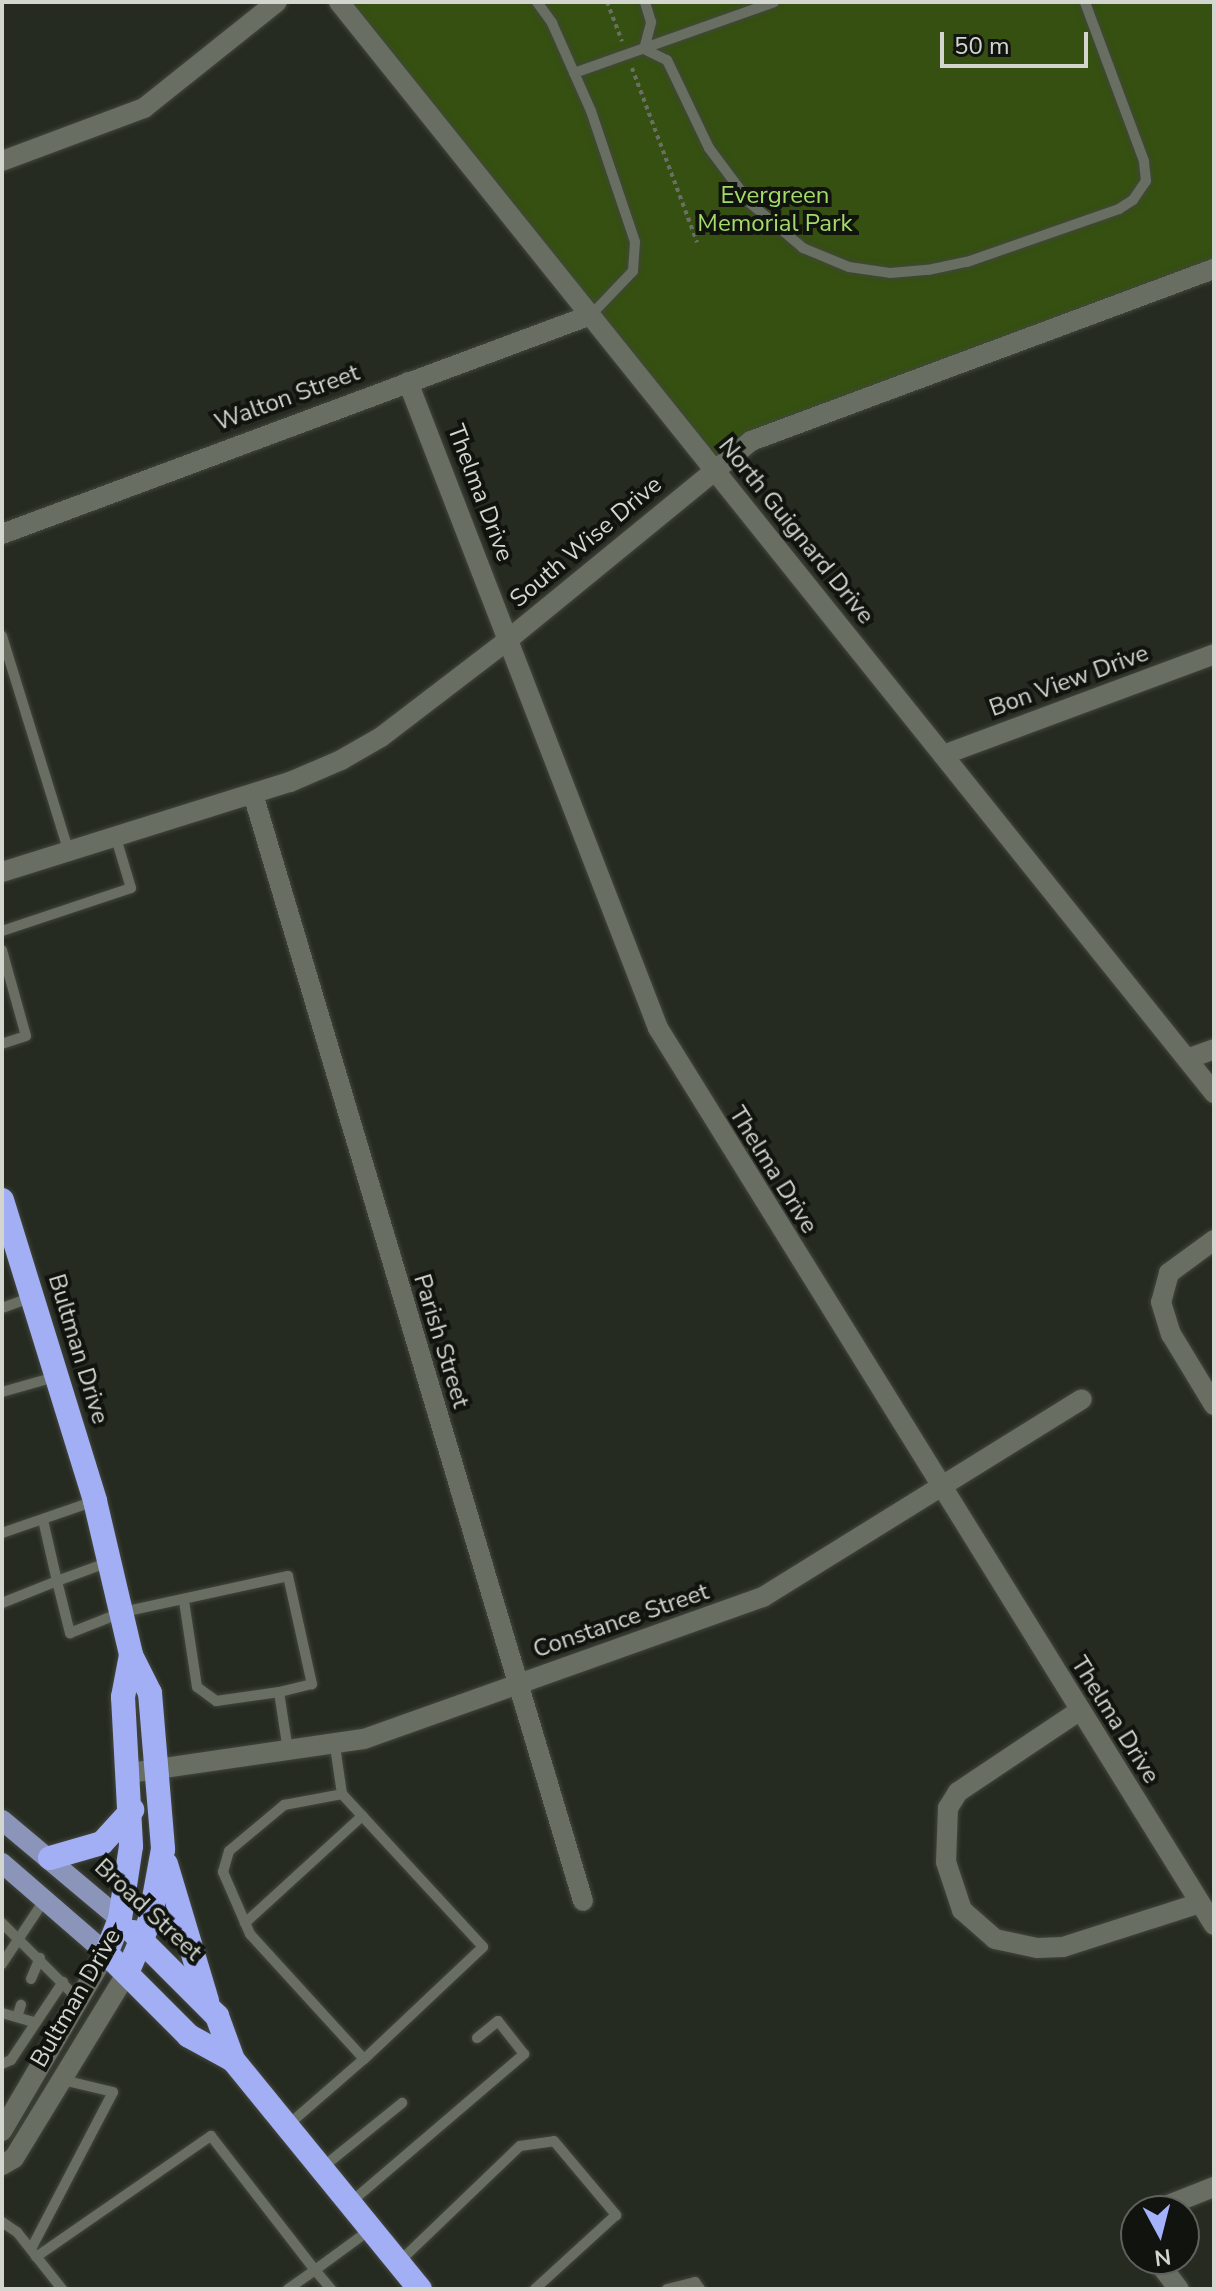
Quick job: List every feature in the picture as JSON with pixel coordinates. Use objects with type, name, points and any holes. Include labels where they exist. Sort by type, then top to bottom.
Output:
[{"type":"highway","name":"Bultman Drive","points":[[4,1215],[95,1501],[131,1655],[150,1693],[163,1849],[143,1941],[127,1973]]},
{"type":"highway","name":"Bultman Drive","points":[[106,1953],[120,1919],[132,1810],[123,1697],[131,1655]]},
{"type":"highway","points":[[50,1858],[102,1843],[132,1810]]},
{"type":"highway","points":[[163,1849],[209,2007]]},
{"type":"highway","name":"Broad Street","points":[[120,1919],[209,2007],[233,2060],[420,2289]]},
{"type":"highway","name":"Broad Street","points":[[106,1953],[189,2036],[233,2060]]},
{"type":"main road","name":"Broad Street","points":[[2,1820],[120,1919]]},
{"type":"main road","name":"Broad Street","points":[[2,1863],[106,1953]]},
{"type":"street","points":[[2,161],[144,108],[277,2]]},
{"type":"street","name":"North Guignard Drive","points":[[339,2],[1214,1093]]},
{"type":"street","name":"South Wise Drive","points":[[2,872],[253,794],[341,760],[381,737],[509,639],[751,441],[1214,269]]},
{"type":"street","name":"Walton Street","points":[[2,534],[591,315]]},
{"type":"street","name":"Thelma Drive","points":[[408,382],[658,1028],[939,1489],[1214,1925]]},
{"type":"street","name":"Bon View Drive","points":[[943,755],[1214,654]]},
{"type":"street","name":"Parish Street","points":[[253,794],[583,1901]]},
{"type":"street","points":[[1187,1059],[1214,1049]]},
{"type":"street","points":[[1214,1240],[1169,1273],[1161,1302],[1171,1334],[1214,1405]]},
{"type":"street","name":"Constance Street","points":[[130,1773],[335,1746],[763,1597],[1082,1399]]},
{"type":"street","points":[[1079,1711],[958,1792],[948,1808],[946,1862],[962,1910],[995,1939],[1037,1948],[1063,1947],[1200,1903]]},
{"type":"street","name":"Bultman Drive","points":[[2,2131],[81,2002],[106,1953]]},
{"type":"street","name":"Bultman Drive","points":[[2,2165],[14,2158],[127,1973]]},
{"type":"street","points":[[1194,2195],[1214,2187]]},
{"type":"lane","points":[[537,2],[574,73],[635,242],[633,271],[591,315]]},
{"type":"lane","points":[[644,49],[651,22],[645,2]]},
{"type":"lane","points":[[574,73],[774,2]]},
{"type":"lane","points":[[644,49],[667,60],[709,148],[750,203],[803,248],[849,267],[890,273],[928,270],[967,262],[1119,209],[1133,200],[1146,181],[1144,161],[1085,2]]},
{"type":"lane","points":[[2,636],[69,853]]},
{"type":"lane","points":[[2,931],[131,888],[116,838]]},
{"type":"lane","points":[[2,950],[26,1036],[2,1044]]},
{"type":"lane","points":[[2,1308],[32,1297]]},
{"type":"lane","points":[[2,1392],[57,1377]]},
{"type":"lane","points":[[2,1533],[95,1501]]},
{"type":"lane","points":[[43,1520],[70,1633],[123,1612],[288,1576],[312,1684],[216,1701],[197,1687],[184,1601]]},
{"type":"lane","points":[[2,1603],[111,1561]]},
{"type":"lane","points":[[279,1692],[288,1753]]},
{"type":"lane","points":[[288,2125],[364,2059],[483,1947],[342,1794],[335,1746]]},
{"type":"lane","points":[[342,1794],[284,1805],[229,1851],[223,1872],[245,1923],[364,2059]]},
{"type":"lane","points":[[245,1923],[362,1816]]},
{"type":"lane","points":[[2,1964],[45,1899]]},
{"type":"lane","points":[[2,1923],[21,1937],[81,2002]]},
{"type":"lane","points":[[31,1979],[40,1958]]},
{"type":"lane","points":[[2,2064],[11,2060],[63,1982]]},
{"type":"lane","points":[[17,2017],[21,2005]]},
{"type":"lane","points":[[2,2013],[36,2023]]},
{"type":"lane","points":[[351,2202],[524,2054],[498,2021],[477,2038]]},
{"type":"lane","points":[[34,2253],[113,2092],[63,2080]]},
{"type":"lane","points":[[323,2167],[402,2103]]},
{"type":"lane","points":[[34,2253],[211,2136],[331,2289]]},
{"type":"lane","points":[[399,2262],[520,2146],[554,2141],[616,2215],[535,2289]]},
{"type":"lane","points":[[2,2222],[34,2253],[62,2289]]},
{"type":"lane","points":[[288,2289],[372,2228]]},
{"type":"lane","points":[[667,2289],[695,2282],[700,2289]]},
{"type":"path","points":[[607,2],[697,242]]},
{"type":"green space","name":"Evergreen Memorial Park","points":[[339,2],[1214,2],[1214,270],[751,441],[713,470]]}]
